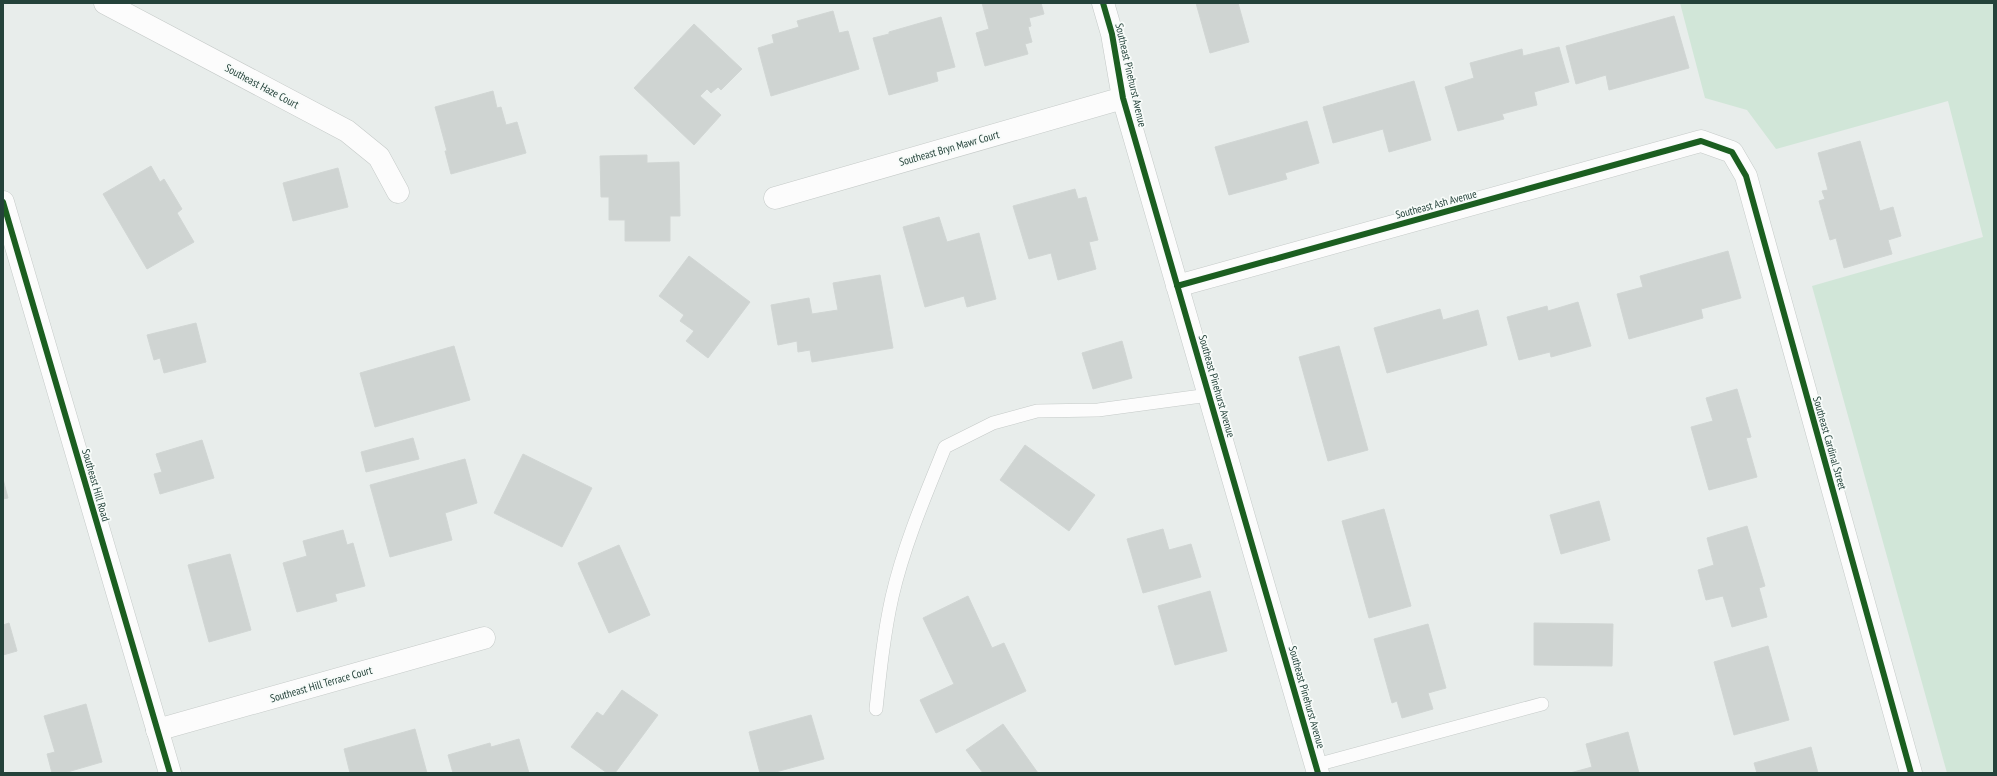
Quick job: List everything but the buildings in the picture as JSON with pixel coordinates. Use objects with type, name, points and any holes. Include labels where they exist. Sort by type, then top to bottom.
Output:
[{"type":"street","name":"Southeast Haze Court","points":[[105,3],[347,131],[379,157],[398,192]]},
{"type":"street","name":"Southeast Pinehurst Avenue","points":[[1103,3],[1112,34],[1124,98],[1317,769]]},
{"type":"street","name":"Southeast Bryn Mawr Court","points":[[775,198],[1124,98]]},
{"type":"street","name":"Southeast Ash Avenue","points":[[1177,286],[1701,141]]},
{"type":"street","name":"Southeast Cardinal Street","points":[[1701,141],[1732,152],[1746,176],[1911,773]]},
{"type":"street","name":"Southeast Hill Road","points":[[3,202],[170,773]]},
{"type":"street","name":"Southeast Hill Terrace Court","points":[[157,730],[484,638]]},
{"type":"lane","points":[[876,708],[892,597],[913,524],[945,447],[993,423],[1037,411],[1098,410],[1209,396]]},
{"type":"lane","points":[[1317,769],[1542,704]]},
{"type":"green space","points":[[1680,3],[1994,3],[1994,773],[1947,773],[1812,286],[1983,237],[1948,101],[1776,149],[1747,110],[1705,98]]},
{"type":"cycle path","points":[[1103,3],[1112,34],[1123,98],[1318,773]]},
{"type":"cycle path","points":[[1177,286],[1701,141],[1732,152],[1746,176],[1911,773]]},
{"type":"cycle path","points":[[3,202],[170,773]]}]
